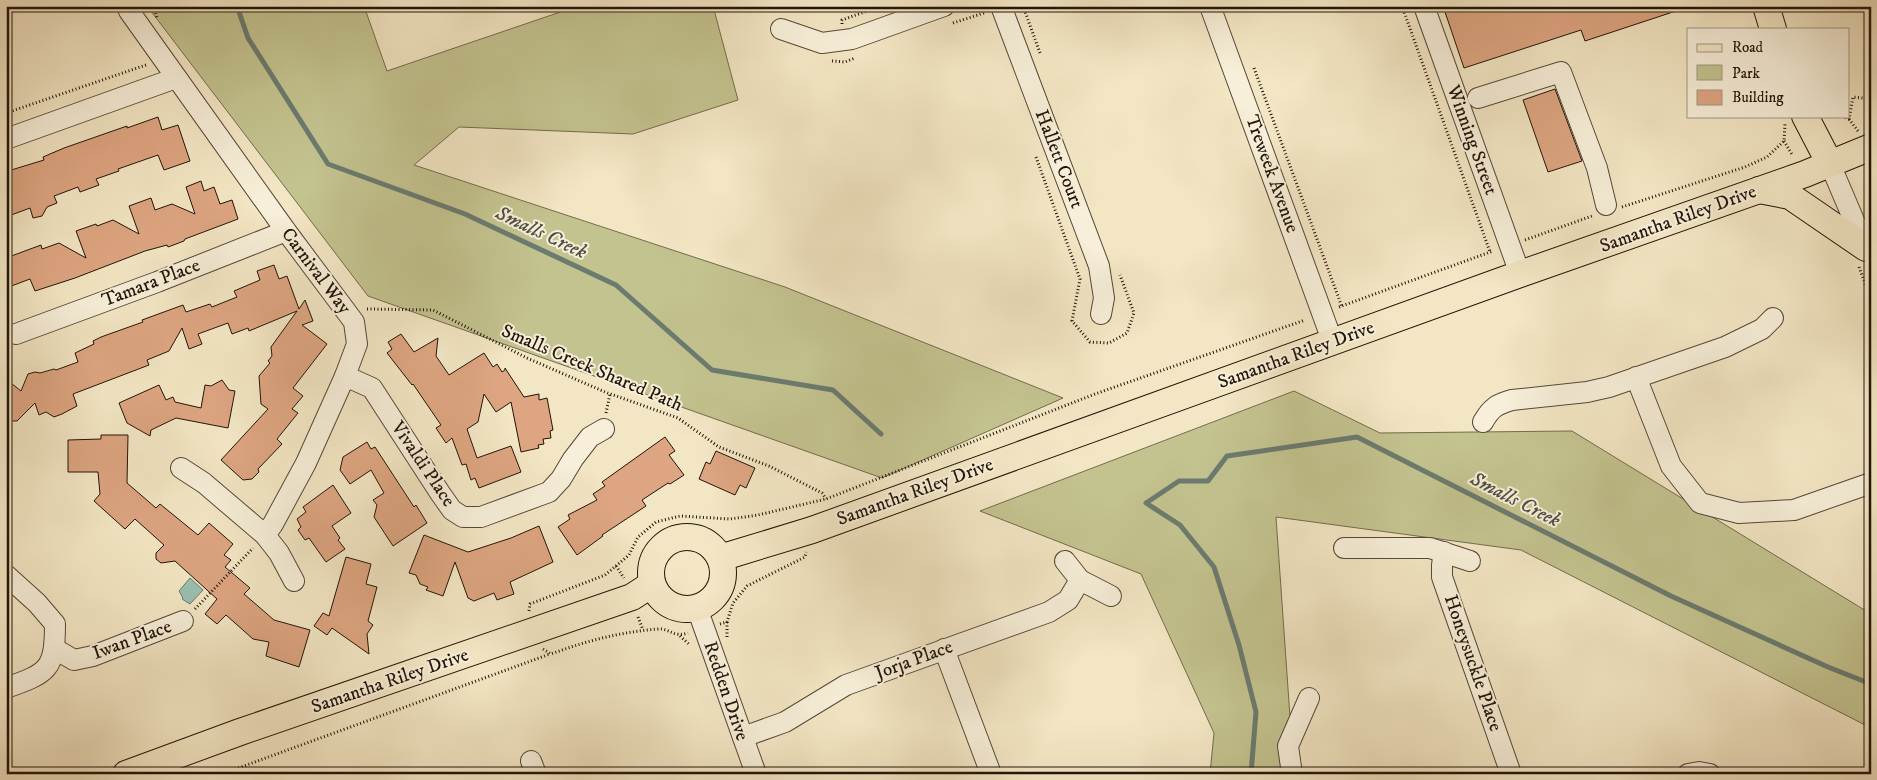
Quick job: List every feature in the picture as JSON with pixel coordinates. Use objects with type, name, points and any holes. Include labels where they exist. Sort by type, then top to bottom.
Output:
[{"type":"main road","points":[[1766,6],[1774,28]]},
{"type":"main road","points":[[1807,118],[1830,164]]},
{"type":"main road","name":"Samantha Riley Drive","points":[[720,558],[812,530],[1520,274],[1759,190],[1830,164],[1865,139]]},
{"type":"main road","points":[[1759,190],[1790,196],[1868,253]]},
{"type":"main road","points":[[684,537],[695,538],[706,542],[714,549],[723,567],[721,586],[709,602],[697,608],[681,609],[671,606],[656,593],[652,584],[650,574],[654,558],[664,544],[674,539],[684,537]]},
{"type":"main road","name":"Samantha Riley Drive","points":[[126,774],[240,732],[632,597],[652,584]]},
{"type":"street","name":"Carnival Way","points":[[128,6],[129,11],[162,59],[354,322],[357,344],[345,376],[306,463],[273,524],[265,535]]},
{"type":"street","name":"Hallett Court","points":[[1002,6],[1099,266],[1104,298],[1101,314]]},
{"type":"street","name":"Treweek Avenue","points":[[1210,6],[1333,343]]},
{"type":"street","name":"Winning Street","points":[[1424,6],[1520,274]]},
{"type":"street","points":[[781,29],[822,43],[852,39],[946,16]]},
{"type":"street","points":[[1478,98],[1561,72],[1598,168],[1606,205]]},
{"type":"street","points":[[6,139],[176,78]]},
{"type":"street","points":[[1830,164],[1868,253]]},
{"type":"street","name":"Tamara Place","points":[[16,334],[157,282],[286,231]]},
{"type":"street","points":[[1483,422],[1494,406],[1502,403],[1512,400],[1587,392],[1609,387],[1725,347],[1762,329],[1773,318]]},
{"type":"street","name":"Vivaldi Place","points":[[345,376],[372,388],[440,493],[452,510],[463,517],[481,517],[548,492],[562,479],[573,459],[590,437],[604,429]]},
{"type":"street","points":[[1636,377],[1671,466],[1700,502],[1739,513],[1794,510],[1871,483]]},
{"type":"street","points":[[181,468],[204,483],[265,535],[279,554],[294,581]]},
{"type":"street","points":[[1344,548],[1421,548],[1444,552],[1470,561]]},
{"type":"street","name":"Honeysuckle Place","points":[[1444,552],[1442,576],[1511,774]]},
{"type":"street","points":[[1065,561],[1080,580],[1111,596]]},
{"type":"street","points":[[6,575],[37,603],[55,624],[55,649],[47,668],[32,678],[6,688]]},
{"type":"street","name":"Jorja Place","points":[[743,737],[785,722],[846,685],[1049,612],[1068,600],[1080,580]]},
{"type":"street","name":"Redden Drive","points":[[697,608],[756,774]]},
{"type":"street","name":"Iwan Place","points":[[55,649],[74,660],[93,656],[183,621]]},
{"type":"street","points":[[944,649],[991,774]]},
{"type":"street","points":[[1292,774],[1288,746],[1309,698]]},
{"type":"street","points":[[1688,774],[1699,772],[1710,774]]},
{"type":"path","points":[[1023,6],[1044,62]]},
{"type":"path","points":[[1402,6],[1490,252]]},
{"type":"path","points":[[946,16],[984,12],[987,21]]},
{"type":"path","points":[[828,61],[845,62],[863,55]]},
{"type":"path","points":[[6,113],[162,59]]},
{"type":"path","points":[[1252,63],[1342,307]]},
{"type":"path","points":[[1850,115],[1854,97],[1871,99]]},
{"type":"path","points":[[1783,118],[1786,125],[1784,141]]},
{"type":"path","points":[[1849,119],[1865,139]]},
{"type":"path","points":[[1034,150],[1080,279],[1072,321],[1090,342],[1109,343],[1127,333],[1134,313],[1117,266]]},
{"type":"path","name":"Smalls Creek Shared Path","points":[[362,309],[433,310],[527,358],[606,392],[678,418],[719,446],[769,466],[822,493],[826,499],[758,515],[730,519],[680,516],[656,522],[638,537],[629,555],[604,575],[530,604],[522,636]]},
{"type":"path","points":[[183,621],[265,535]]},
{"type":"path","points":[[222,774],[551,654]]},
{"type":"green space","points":[[147,6],[364,6],[387,71],[578,6],[713,6],[738,100],[633,134],[459,127],[414,165],[785,287],[1063,398],[882,478],[368,296]]},
{"type":"green space","points":[[1294,391],[1380,433],[1572,431],[1871,614],[1871,728],[1521,550],[1276,517],[1294,774],[1210,774],[1214,733],[1141,574],[980,511]]},
{"type":"water","points":[[190,578],[203,590],[190,604],[182,599],[179,591]]},
{"type":"building","points":[[1443,6],[1682,6],[1682,9],[1585,41],[1581,30],[1464,68]]},
{"type":"building","points":[[1555,89],[1582,161],[1548,172],[1523,100]]},
{"type":"building","points":[[158,117],[162,130],[178,125],[190,161],[164,170],[158,155],[96,179],[99,185],[80,192],[78,187],[54,196],[57,203],[47,207],[42,216],[33,218],[30,208],[6,217],[6,182],[11,181],[8,171],[44,160],[43,157],[64,148]]},
{"type":"building","points":[[201,181],[204,191],[214,187],[220,204],[232,200],[238,219],[168,247],[167,245],[145,251],[35,291],[30,279],[6,288],[6,258],[41,245],[42,249],[59,243],[86,258],[76,231],[113,220],[139,234],[129,206],[151,198],[155,210],[172,204],[195,214],[186,187]]},
{"type":"building","points":[[274,265],[279,279],[287,276],[299,309],[305,300],[313,321],[302,325],[327,344],[293,388],[303,396],[292,409],[298,413],[277,439],[282,444],[258,469],[259,472],[252,479],[243,480],[221,460],[268,409],[261,404],[259,376],[270,363],[268,361],[272,356],[271,347],[297,311],[249,331],[248,328],[232,334],[228,323],[198,334],[202,344],[189,349],[182,328],[169,351],[147,360],[149,365],[73,394],[77,406],[62,414],[54,417],[46,412],[39,415],[35,403],[17,421],[12,421],[6,417],[6,379],[21,391],[28,374],[56,370],[78,362],[75,353],[94,344],[93,341],[101,337],[183,305],[186,312],[210,304],[212,307],[237,297],[234,291],[260,280],[257,271]]},
{"type":"building","points":[[401,334],[414,352],[438,338],[436,356],[449,375],[484,353],[493,367],[497,364],[502,372],[505,368],[524,397],[539,394],[539,400],[547,398],[553,430],[550,431],[551,438],[543,439],[544,444],[538,445],[539,448],[521,452],[511,402],[496,412],[484,394],[478,422],[467,429],[477,458],[511,446],[521,472],[479,488],[475,478],[471,480],[466,464],[462,465],[452,438],[446,443],[436,428],[441,425],[413,384],[387,353],[392,349],[388,342]]},
{"type":"building","points":[[222,380],[229,390],[235,391],[228,428],[176,418],[151,430],[150,436],[127,423],[119,403],[159,385],[166,400],[173,397],[175,402],[201,408],[205,385],[211,386]]},
{"type":"building","points":[[101,435],[128,435],[127,483],[156,508],[160,504],[198,535],[209,523],[233,544],[224,555],[231,560],[225,567],[250,588],[244,594],[274,620],[310,630],[299,667],[266,656],[269,642],[253,639],[226,615],[217,624],[205,614],[217,599],[175,561],[161,563],[156,559],[156,553],[164,545],[135,519],[125,529],[94,501],[100,494],[98,472],[68,472],[68,440],[101,439]]},
{"type":"building","points":[[665,437],[675,451],[669,455],[684,475],[642,500],[646,506],[602,535],[577,555],[558,527],[570,519],[568,515],[597,500],[593,494],[605,486],[602,482]]},
{"type":"building","points":[[367,442],[371,449],[375,447],[414,507],[416,505],[427,523],[393,546],[374,517],[377,505],[373,500],[384,493],[371,470],[350,484],[340,470],[343,457]]},
{"type":"building","points":[[716,451],[755,468],[746,488],[740,485],[735,495],[699,479],[706,462],[710,464]]},
{"type":"building","points":[[333,485],[351,513],[332,526],[340,538],[338,540],[345,549],[326,562],[309,538],[305,540],[298,530],[301,527],[297,519],[306,512],[303,507]]},
{"type":"building","points":[[539,526],[553,562],[510,582],[514,594],[497,600],[494,593],[474,601],[468,598],[455,562],[443,596],[426,590],[428,587],[420,584],[416,575],[409,573],[424,535],[468,552],[511,538]]},
{"type":"building","points":[[346,557],[371,564],[366,584],[377,587],[368,621],[373,625],[367,634],[369,654],[332,628],[327,635],[314,626],[323,613],[329,616]]},
{"type":"waterway","name":"Smalls Creek","points":[[237,6],[248,38],[328,164],[465,214],[616,285],[712,370],[833,390],[881,434]]},
{"type":"waterway","name":"Smalls Creek","points":[[1251,774],[1256,712],[1239,645],[1214,567],[1180,525],[1146,503],[1179,481],[1208,481],[1227,456],[1357,437],[1671,596],[1828,667],[1871,684]]}]
